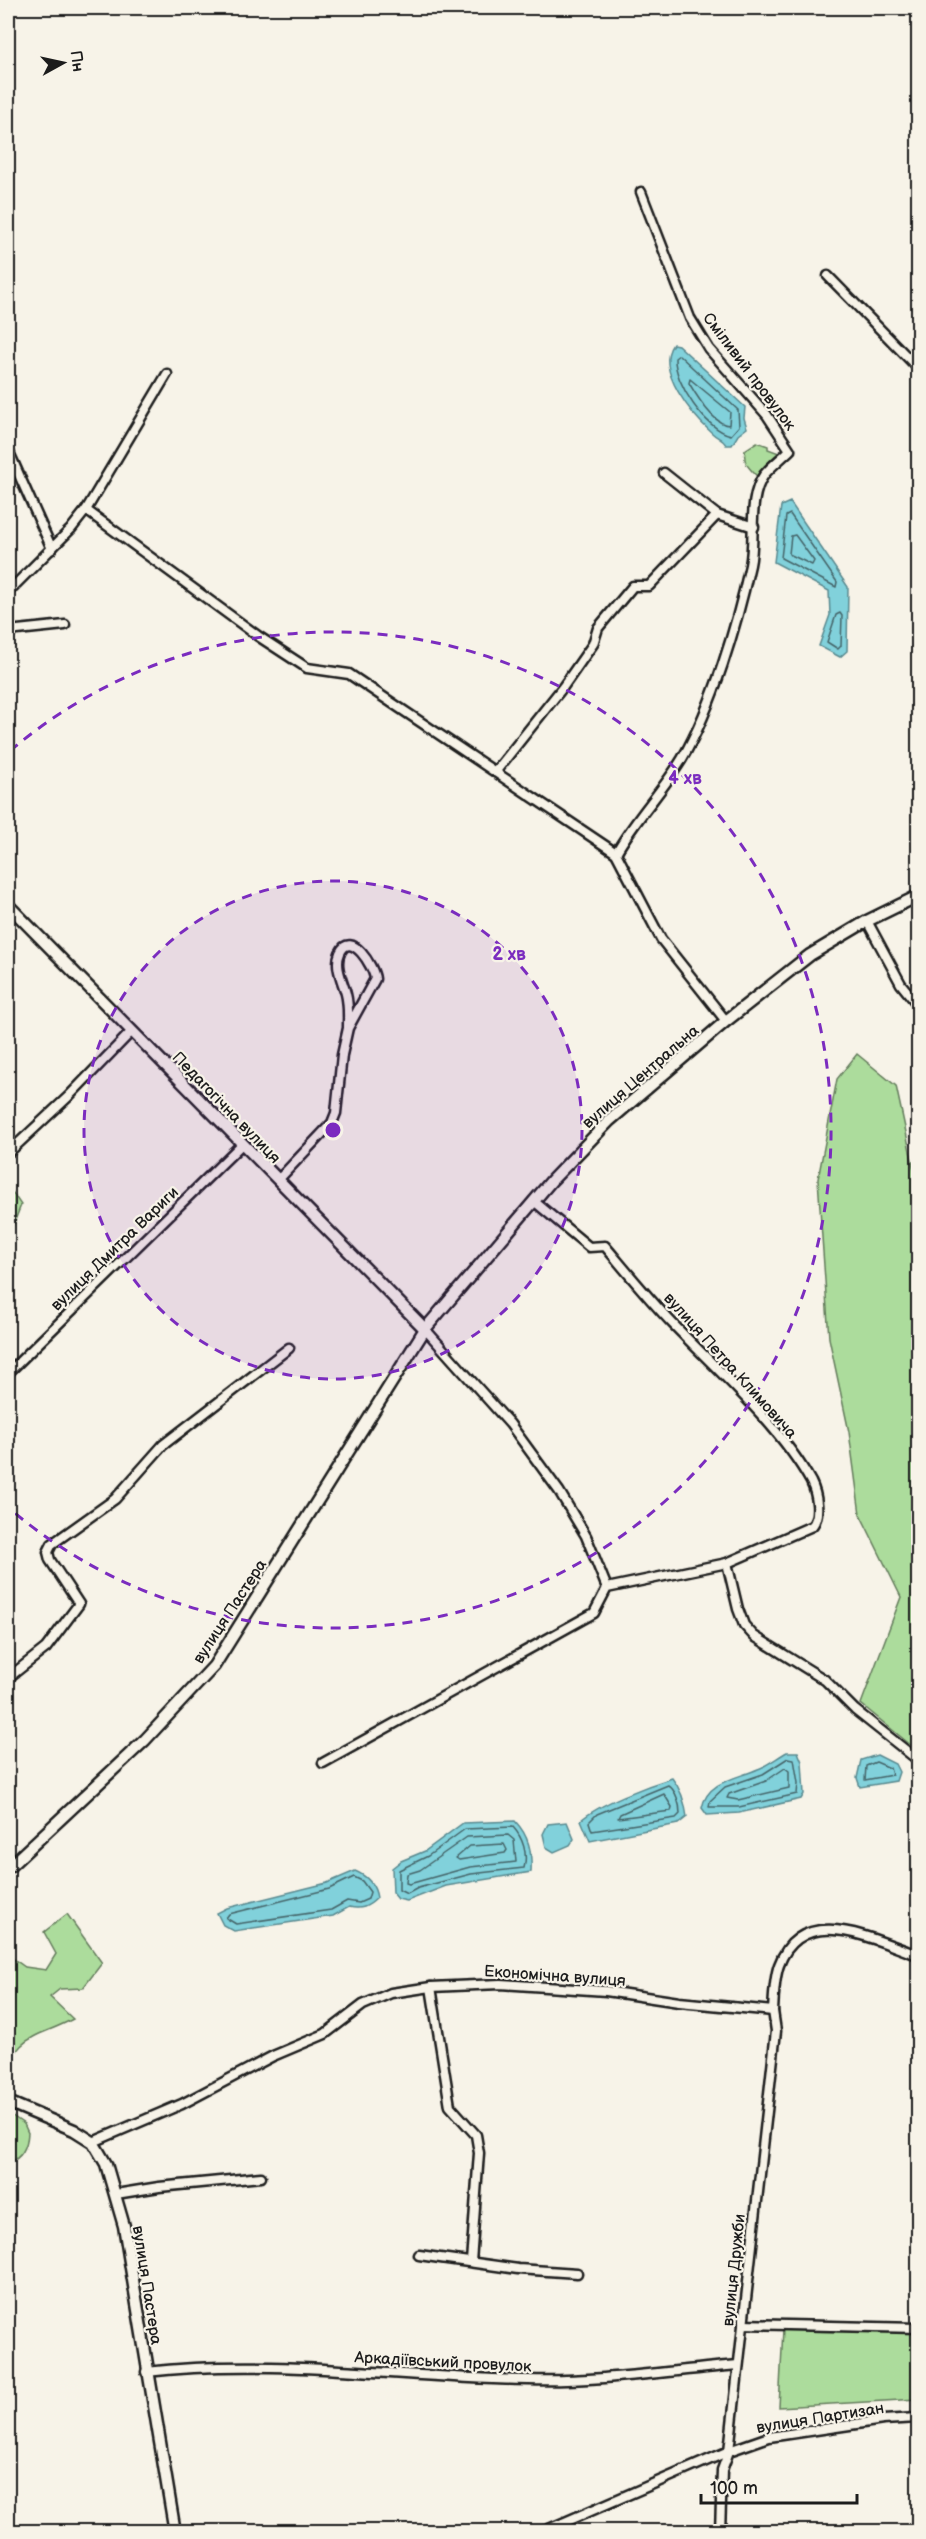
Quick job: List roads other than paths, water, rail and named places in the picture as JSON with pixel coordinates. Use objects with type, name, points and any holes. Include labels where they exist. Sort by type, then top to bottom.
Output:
[{"type":"street","name":"Сміливий провулок","points":[[616,853],[682,759],[699,722],[725,655],[750,567],[755,496],[763,476],[790,450],[767,414],[710,349],[690,318],[641,192]]},
{"type":"street","points":[[828,276],[918,368]]},
{"type":"street","points":[[8,592],[52,549],[86,510],[167,374]]},
{"type":"street","points":[[8,450],[52,549]]},
{"type":"street","points":[[664,473],[717,515],[754,527]]},
{"type":"street","points":[[86,510],[258,636],[307,668],[349,674],[616,853],[661,939],[726,1021]]},
{"type":"street","points":[[496,771],[563,687],[593,644],[598,628],[633,586],[649,586],[717,515]]},
{"type":"street","points":[[8,631],[65,625]]},
{"type":"street","name":"вулиця Центральна","points":[[425,1329],[609,1121],[726,1021],[810,955],[867,921],[918,896]]},
{"type":"street","name":"Педагогічна вулиця","points":[[8,905],[425,1329]]},
{"type":"street","points":[[867,921],[901,984],[918,1005]]},
{"type":"street","points":[[278,1180],[332,1123],[336,1113],[348,1028],[346,995],[338,959],[346,946],[354,947],[370,962],[375,979],[348,1028]]},
{"type":"street","points":[[8,1153],[68,1097],[132,1031]]},
{"type":"street","points":[[918,1031],[918,1119]]},
{"type":"street","name":"вулиця Дмитра Вариги","points":[[8,1373],[242,1144]]},
{"type":"street","name":"вулиця Петра Климовича","points":[[535,1202],[589,1247],[605,1246],[783,1442],[812,1484],[818,1514],[812,1526],[727,1563],[607,1588]]},
{"type":"street","points":[[323,1763],[594,1613],[607,1588],[586,1536],[559,1491],[510,1424],[425,1329]]},
{"type":"street","name":"вулиця Пастера","points":[[8,1868],[145,1740],[214,1666],[425,1329]]},
{"type":"street","points":[[8,1678],[46,1648],[79,1604],[50,1560],[48,1552],[52,1544],[115,1499],[163,1445],[289,1348]]},
{"type":"street","points":[[727,1563],[738,1609],[744,1625],[754,1636],[825,1680],[855,1710],[918,1760]]},
{"type":"street","points":[[773,2011],[779,1965],[795,1940],[812,1930],[846,1931],[918,1955]]},
{"type":"street","name":"Економічна вулиця","points":[[93,2142],[182,2104],[273,2056],[325,2034],[376,1998],[391,1993],[431,1987],[500,1984],[555,1986],[773,2011]]},
{"type":"street","points":[[431,1987],[450,2106],[476,2135],[479,2152],[471,2262]]},
{"type":"street","name":"вулиця Дружби","points":[[720,2532],[722,2470],[729,2451],[776,2031],[773,2011]]},
{"type":"street","points":[[8,2102],[74,2130],[93,2142]]},
{"type":"street","name":"вулиця Пастера","points":[[93,2142],[106,2164],[124,2226],[146,2372],[175,2532]]},
{"type":"street","points":[[116,2194],[261,2176]]},
{"type":"street","points":[[420,2254],[518,2270],[577,2273]]},
{"type":"street","points":[[742,2324],[918,2328]]},
{"type":"street","name":"Аркадіївський провулок","points":[[146,2372],[182,2368],[253,2367],[531,2380],[738,2366]]},
{"type":"street","name":"вулиця Партизан","points":[[542,2532],[729,2451],[769,2437],[883,2420],[918,2418]]},
{"type":"water","points":[[673,344],[678,345],[745,407],[744,418],[747,428],[738,435],[732,445],[726,445],[714,435],[695,416],[678,392],[668,366],[668,355]]},
{"type":"water","points":[[790,502],[848,587],[847,651],[840,657],[819,646],[830,615],[829,591],[774,562],[781,506]]},
{"type":"water","points":[[787,1752],[798,1752],[802,1762],[804,1794],[801,1799],[739,1813],[707,1815],[702,1808],[705,1799],[717,1786],[762,1767]]},
{"type":"water","points":[[877,1755],[895,1764],[899,1772],[896,1781],[860,1787],[857,1778],[861,1760]]},
{"type":"water","points":[[672,1778],[682,1796],[687,1817],[678,1824],[590,1841],[581,1820],[612,1801]]},
{"type":"water","points":[[515,1821],[524,1832],[529,1844],[531,1872],[446,1886],[407,1901],[398,1899],[393,1893],[392,1868],[401,1861],[425,1851],[463,1823]]},
{"type":"water","points":[[567,1822],[574,1839],[570,1845],[554,1852],[546,1847],[543,1834],[548,1824]]},
{"type":"water","points":[[355,1871],[370,1881],[376,1893],[377,1898],[364,1907],[349,1907],[333,1916],[234,1931],[223,1925],[217,1913],[227,1908],[327,1883]]}]
